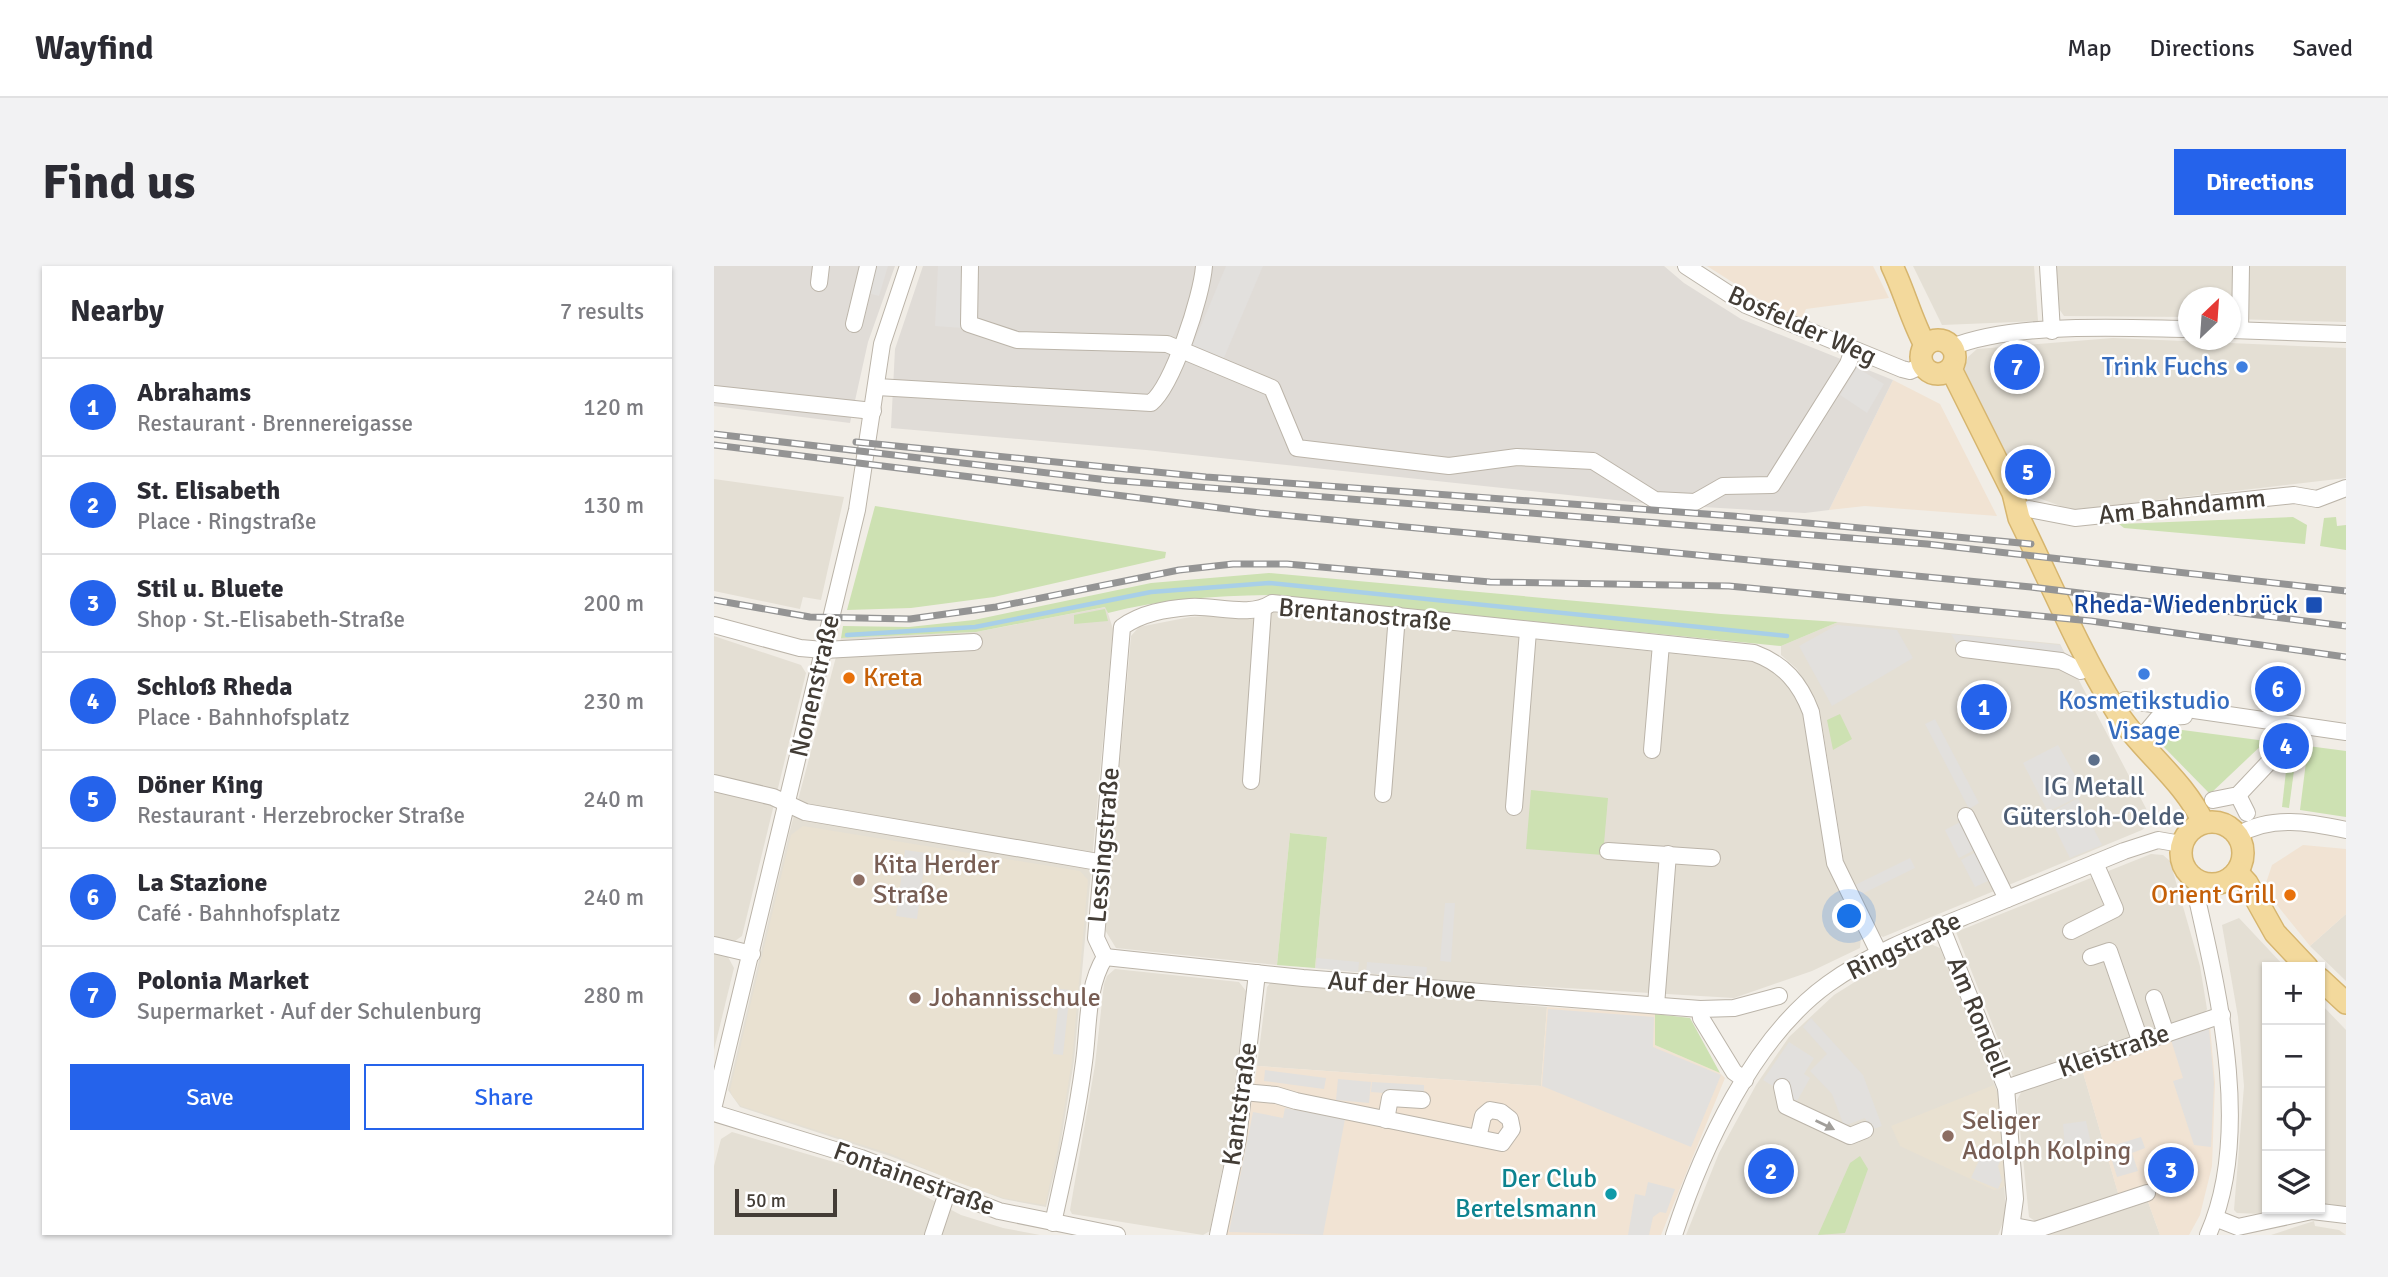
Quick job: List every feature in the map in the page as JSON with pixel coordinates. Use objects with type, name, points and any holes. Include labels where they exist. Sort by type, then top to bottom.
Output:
[{"type":"main road","points":[[1892,266],[1907,297],[1916,303],[2003,497],[2016,510],[2114,707],[2138,742],[2196,807],[2203,822]]},
{"type":"main road","points":[[2216,821],[2228,826],[2238,835],[2244,853],[2237,872],[2220,883],[2200,882],[2181,862],[2181,844],[2193,827],[2203,822],[2216,821]]},
{"type":"main road","points":[[2237,872],[2247,883],[2275,933],[2302,962]]},
{"type":"main road","points":[[2325,984],[2346,1003]]},
{"type":"street","points":[[854,324],[868,266]]},
{"type":"street","name":"Nonenstraße","points":[[714,1105],[857,510],[887,325],[908,266]]},
{"type":"street","points":[[970,266],[970,324],[1017,340],[1167,344],[1272,388],[1297,448],[1449,466],[1517,457],[1593,461],[1655,500],[1695,502],[1723,486],[1772,485],[1848,364],[1853,349]]},
{"type":"street","points":[[877,387],[1151,403],[1161,395],[1179,349],[1202,288],[1204,266]]},
{"type":"street","name":"Bosfelder Weg","points":[[1686,266],[1746,305],[1910,371],[1979,337],[2115,328],[2178,329]]},
{"type":"street","points":[[2048,266],[2052,331]]},
{"type":"street","points":[[2239,287],[2241,266]]},
{"type":"street","points":[[2241,330],[2346,334]]},
{"type":"street","points":[[714,394],[873,411]]},
{"type":"street","name":"Am Bahndamm","points":[[2016,510],[2029,509],[2075,518],[2294,495],[2317,499],[2346,488]]},
{"type":"street","name":"Brentanostraße","points":[[1122,627],[1140,615],[1193,606],[1208,610],[1263,609],[1272,603],[1754,653],[1773,660],[1803,691],[1811,712],[1835,863],[1879,953]]},
{"type":"street","points":[[1251,781],[1263,609]]},
{"type":"street","points":[[1383,794],[1397,615]]},
{"type":"street","points":[[714,625],[800,648],[824,650],[974,642]]},
{"type":"street","name":"Lessingstraße","points":[[1053,1223],[1072,1136],[1093,977],[1105,957],[1096,938],[1122,627]]},
{"type":"street","points":[[1514,807],[1528,631]]},
{"type":"street","points":[[1652,750],[1661,643]]},
{"type":"street","points":[[1964,649],[2061,661],[2081,671]]},
{"type":"street","points":[[2114,707],[2125,700],[2346,732]]},
{"type":"street","points":[[2138,742],[2158,718],[2228,716]]},
{"type":"street","points":[[2213,800],[2238,795],[2287,743]]},
{"type":"street","points":[[714,783],[787,803],[805,812],[1104,863]]},
{"type":"street","points":[[2238,795],[2247,813]]},
{"type":"street","points":[[1966,816],[2007,899]]},
{"type":"street","points":[[2238,835],[2253,825],[2266,822],[2294,822],[2346,830]]},
{"type":"street","name":"Ringstraße","points":[[1674,1235],[1709,1148],[1745,1080],[1770,1041],[1800,1007],[1826,986],[1879,953],[2095,863],[2158,840],[2181,844]]},
{"type":"street","points":[[1608,850],[1712,858]]},
{"type":"street","points":[[1656,1005],[1668,855]]},
{"type":"street","points":[[2071,931],[2113,913],[2115,909],[2095,863]]},
{"type":"street","points":[[2200,882],[2197,899],[2222,1015],[2229,1084],[2228,1125],[2220,1201],[2208,1235]]},
{"type":"street","name":"Am Rondell","points":[[1941,926],[2006,1088],[2015,1199],[2012,1231]]},
{"type":"street","points":[[714,945],[752,954]]},
{"type":"street","points":[[2091,957],[2109,951],[2141,1043]]},
{"type":"street","name":"Auf der Howe","points":[[1105,957],[1257,973],[1700,1009],[1734,1008],[1779,996]]},
{"type":"street","name":"Kantstraße","points":[[1218,1235],[1243,1092],[1257,973]]},
{"type":"street","points":[[2154,998],[2166,1034]]},
{"type":"street","points":[[1700,1009],[1701,1018],[1734,1072],[1745,1080]]},
{"type":"street","name":"Kleistraße","points":[[2006,1088],[2222,1015]]},
{"type":"street","points":[[1782,1087],[1786,1106],[1850,1136],[1865,1130]]},
{"type":"street","points":[[1243,1092],[1276,1095],[1478,1138]]},
{"type":"street","points":[[1386,1119],[1390,1098],[1422,1100]]},
{"type":"street","name":"Fontainestraße","points":[[714,1113],[861,1158],[999,1211],[1116,1235]]},
{"type":"street","points":[[933,1235],[947,1193]]},
{"type":"street","points":[[2012,1231],[2035,1230],[2147,1193]]},
{"type":"street","points":[[2215,1219],[2240,1231],[2312,1211],[2346,1215]]},
{"type":"shaded area","points":[[714,266],[895,266],[868,342],[850,423],[714,406]]},
{"type":"shaded area","points":[[876,266],[888,266],[879,296],[867,293]]},
{"type":"shaded area","points":[[923,266],[1664,266],[1684,283],[1741,319],[1893,380],[1829,510],[1805,513],[1652,504],[1146,450],[891,428],[895,349]]},
{"type":"shaded area","points":[[938,266],[965,266],[963,328],[935,326]]},
{"type":"shaded area","points":[[1226,266],[1263,266],[1223,360],[1192,347]]},
{"type":"shaded area","points":[[1707,266],[1873,266],[1889,298],[1806,309],[1802,318],[1759,299]]},
{"type":"shaded area","points":[[1913,266],[2034,266],[2038,321],[1942,325]]},
{"type":"shaded area","points":[[2056,266],[2346,266],[2346,322],[2241,319],[2241,287],[2178,287],[2178,317],[2064,316],[2057,306]]},
{"type":"shaded area","points":[[2113,338],[2178,341],[2178,350],[2241,350],[2241,343],[2346,348],[2346,478],[2071,510],[2025,493],[1964,369],[1968,357],[1977,349]]},
{"type":"shaded area","points":[[1857,368],[1884,384],[1867,413],[1840,395]]},
{"type":"shaded area","points":[[1893,380],[1940,404],[1997,516],[1865,506],[1829,510]]},
{"type":"shaded area","points":[[714,479],[844,497],[821,600],[803,597],[800,609],[714,591]]},
{"type":"shaded area","points":[[1106,607],[1113,629],[1074,1061],[1059,1153],[1046,1207],[1003,1199],[890,1156],[740,1107],[728,1090],[789,834],[841,638],[976,632]]},
{"type":"shaded area","points":[[1270,612],[1752,662],[1769,667],[1786,682],[1796,696],[1804,717],[1828,865],[1861,937],[1860,948],[1812,971],[1734,998],[1463,982],[1315,968],[1327,837],[1290,833],[1277,965],[1116,948],[1105,930],[1131,636],[1139,627],[1190,617]]},
{"type":"shaded area","points":[[1838,622],[2060,644],[2150,816],[2149,824],[2142,830],[1883,937],[1876,933],[1844,862],[1820,711],[1797,669],[1781,655],[1781,646]]},
{"type":"shaded area","points":[[1837,625],[1897,630],[1913,658],[1832,706],[1799,646]]},
{"type":"shaded area","points":[[1951,634],[2060,645],[2070,665],[1963,654]]},
{"type":"shaded area","points":[[714,636],[801,665],[806,673],[742,936],[735,941],[714,936]]},
{"type":"shaded area","points":[[1935,719],[1979,803],[1969,809],[1925,724]]},
{"type":"shaded area","points":[[2058,745],[2077,779],[2073,782],[2080,796],[2048,812],[2023,763]]},
{"type":"shaded area","points":[[2078,798],[2102,845],[2070,858],[2048,814]]},
{"type":"shaded area","points":[[1962,821],[1976,849],[1959,858],[1945,830]]},
{"type":"shaded area","name":"Johannisschule","points":[[803,826],[1080,871],[1088,880],[1072,1061],[1045,1205],[1003,1198],[891,1154],[741,1106],[733,1097],[730,1090],[791,835]]},
{"type":"shaded area","points":[[2303,845],[2346,849],[2346,914],[2310,946],[2269,895],[2266,883],[2272,865]]},
{"type":"shaded area","points":[[905,850],[926,853],[917,919],[896,916]]},
{"type":"shaded area","points":[[1978,851],[1992,879],[1975,887],[1961,860]]},
{"type":"shaded area","points":[[2151,854],[2163,855],[2170,861],[2200,966],[2207,1009],[2203,1016],[2014,1079],[1956,932]]},
{"type":"shaded area","points":[[1910,858],[1915,868],[1860,895],[1855,885]]},
{"type":"shaded area","points":[[1445,903],[1455,903],[1451,962],[1440,961]]},
{"type":"shaded area","points":[[2346,914],[2346,981],[2310,946]]},
{"type":"shaded area","points":[[2239,918],[2280,962],[2262,962],[2261,1214],[2237,1213],[2234,1210],[2244,1086],[2238,1017],[2222,925]]},
{"type":"shaded area","points":[[1928,943],[1940,948],[1999,1096],[2006,1215],[1998,1235],[1686,1235],[1719,1153],[1756,1085],[1789,1037],[1834,995],[1885,963]]},
{"type":"shaded area","points":[[714,953],[728,957],[734,968],[714,1050]]},
{"type":"shaded area","points":[[1317,958],[1359,962],[1358,972],[1316,968]]},
{"type":"shaded area","points":[[1367,962],[1427,967],[1426,978],[1366,973]]},
{"type":"shaded area","points":[[1115,969],[1239,982],[1246,991],[1229,1136],[1210,1231],[1203,1235],[1072,1214],[1070,1210],[1095,1065],[1104,984],[1107,976]]},
{"type":"shaded area","points":[[1271,982],[1547,1007],[1541,1086],[1257,1066],[1267,987]]},
{"type":"shaded area","points":[[1060,989],[1070,990],[1063,1055],[1053,1054]]},
{"type":"shaded area","points":[[1547,1007],[1655,1014],[1655,1045],[1720,1073],[1725,1078],[1661,1235],[1226,1235],[1244,1154],[1257,1066],[1541,1086]]},
{"type":"shaded area","points":[[2325,1008],[2346,1030],[2346,1207],[2325,1205]]},
{"type":"shaded area","points":[[1548,1009],[1654,1017],[1653,1047],[1721,1075],[1691,1147],[1542,1086]]},
{"type":"shaded area","points":[[1811,1018],[1863,1075],[1882,1126],[1870,1130],[1865,1118],[1844,1126],[1832,1094],[1810,1071],[1827,1054],[1803,1027]]},
{"type":"shaded area","points":[[2210,1026],[2215,1083],[2212,1166],[2200,1215],[2189,1235],[2160,1235],[2147,1199],[2122,1207],[2082,1069]]},
{"type":"shaded area","points":[[2209,1029],[2214,1083],[2211,1147],[2194,1145],[2173,1081],[2183,1078],[2171,1040]]},
{"type":"shaded area","points":[[1789,1042],[1814,1058],[1804,1074],[1810,1078],[1797,1101],[1763,1080]]},
{"type":"shaded area","points":[[2082,1069],[2119,1196],[2037,1222],[2029,1217],[2017,1100],[2024,1087]]},
{"type":"shaded area","points":[[1265,1070],[1326,1078],[1324,1089],[1264,1081]]},
{"type":"shaded area","points":[[1338,1079],[1371,1082],[1369,1103],[1336,1100]]},
{"type":"shaded area","points":[[1372,1082],[1424,1085],[1424,1096],[1371,1092]]},
{"type":"shaded area","name":"Seliger Adolph Kolping","points":[[1994,1085],[1998,1095],[2005,1186],[1994,1190],[1900,1146],[1891,1126]]},
{"type":"shaded area","points":[[1285,1108],[1345,1119],[1323,1235],[1229,1232],[1253,1112],[1283,1118]]},
{"type":"shaded area","points":[[2086,1121],[2091,1144],[2065,1148],[2063,1124]]},
{"type":"shaded area","points":[[732,1132],[861,1170],[913,1190],[961,1215],[1003,1228],[1040,1235],[714,1235],[714,1166],[721,1139]]},
{"type":"shaded area","points":[[2141,1137],[2145,1148],[2132,1153],[2138,1171],[2117,1177],[2108,1147]]},
{"type":"shaded area","points":[[1984,1149],[2002,1157],[1998,1166],[2002,1180],[1998,1189],[1971,1178]]},
{"type":"shaded area","points":[[1648,1182],[1675,1189],[1666,1213],[1660,1212],[1653,1217],[1649,1235],[1628,1235],[1635,1194],[1645,1196]]},
{"type":"shaded area","points":[[2147,1199],[2160,1235],[2037,1235]]},
{"type":"shaded area","points":[[2314,1221],[2315,1226],[2339,1230],[2346,1235],[2271,1235]]},
{"type":"green space","points":[[875,506],[1166,552],[1165,558],[994,597],[911,608],[847,610]]},
{"type":"green space","points":[[2293,517],[2307,525],[2305,544],[2124,528],[2119,524]]},
{"type":"green space","points":[[2336,517],[2337,526],[2346,525],[2346,550],[2320,546],[2324,518]]},
{"type":"green space","points":[[1269,573],[1838,622],[1781,646],[1268,595],[1187,599],[1108,613],[1105,607],[976,632],[841,638],[843,626],[909,627],[974,620],[1151,583]]},
{"type":"green space","points":[[1105,609],[1108,621],[1074,624],[1074,615]]},
{"type":"green space","points":[[1840,714],[1852,739],[1833,750],[1827,720]]},
{"type":"green space","points":[[2175,729],[2266,741],[2210,794],[2161,744],[2162,731]]},
{"type":"green space","points":[[2308,746],[2346,751],[2346,817],[2300,810]]},
{"type":"green space","points":[[2287,762],[2295,763],[2289,808],[2282,807]]},
{"type":"green space","points":[[1531,790],[1608,798],[1603,855],[1526,849]]},
{"type":"green space","points":[[1290,833],[1327,837],[1315,968],[1277,965]]},
{"type":"green space","points":[[1655,1014],[1690,1018],[1720,1073],[1655,1045]]},
{"type":"green space","points":[[1860,1156],[1868,1169],[1845,1233],[1818,1235],[1850,1163]]},
{"type":"waterway","points":[[847,635],[975,627],[1151,592],[1269,583],[1787,636]]},
{"type":"railway","points":[[714,434],[1108,480],[1927,544],[2346,591]]},
{"type":"railway","points":[[856,442],[1206,477],[1733,516],[2031,544]]},
{"type":"railway","points":[[714,445],[1260,513],[2031,587],[2346,626]]},
{"type":"railway","points":[[714,600],[810,617],[910,619],[996,607],[1179,570],[1233,564],[1287,564],[1490,582],[1729,586],[2091,621],[2346,657]]},
{"type":"place","name":"Polonia Market","points":[[2017,367]]},
{"type":"place","name":"Trink Fuchs","points":[[2242,367]]},
{"type":"place","name":"Döner King","points":[[2028,472]]},
{"type":"place","name":"Rheda-Wiedenbrück","points":[[2314,605]]},
{"type":"place","name":"Kosmetikstudio Visage","points":[[2144,674]]},
{"type":"place","name":"Kreta","points":[[849,678]]},
{"type":"place","name":"La Stazione","points":[[2278,689]]},
{"type":"place","name":"Abrahams","points":[[1984,707]]},
{"type":"place","name":"Schloß Rheda","points":[[2286,746]]},
{"type":"place","name":"IG Metall Gütersloh-Oelde","points":[[2094,760]]},
{"type":"place","name":"Kita Herder Straße","points":[[859,880]]},
{"type":"place","name":"Orient Grill","points":[[2290,895]]},
{"type":"place","name":"Johannisschule","points":[[915,998]]},
{"type":"place","name":"Seliger Adolph Kolping","points":[[1948,1136]]},
{"type":"place","name":"Stil u. Bluete","points":[[2171,1170]]},
{"type":"place","name":"St. Elisabeth","points":[[1771,1171]]},
{"type":"place","name":"Der Club Bertelsmann","points":[[1611,1194]]}]
